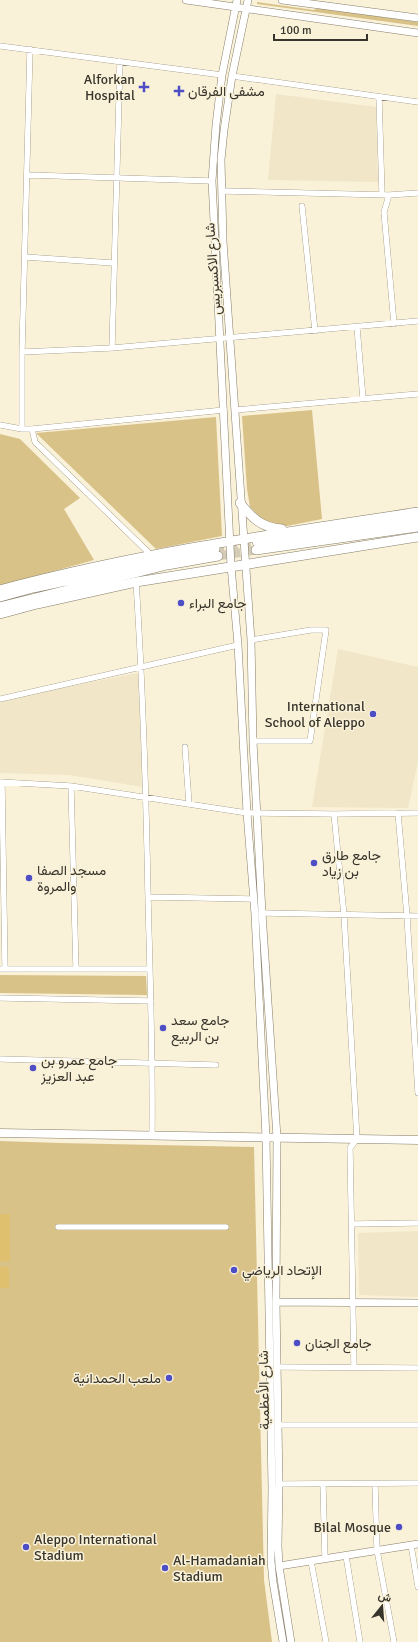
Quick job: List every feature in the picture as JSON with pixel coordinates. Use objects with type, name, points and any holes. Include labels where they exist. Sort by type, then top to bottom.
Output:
[{"type":"main road","points":[[240,503],[254,519],[263,525],[274,528],[296,530]]},
{"type":"main road","points":[[0,606],[34,593],[152,556],[242,538],[418,512]]},
{"type":"main road","points":[[418,518],[256,546],[418,527]]},
{"type":"main road","points":[[0,597],[136,582],[217,569],[244,563],[418,537]]},
{"type":"main road","points":[[0,590],[34,593],[167,565],[216,553]]},
{"type":"main road","points":[[0,614],[34,593]]},
{"type":"main road","points":[[0,1132],[418,1140]]},
{"type":"street","points":[[186,0],[236,3],[246,8],[418,33]]},
{"type":"street","name":"شارع الاكسبريس","points":[[248,0],[232,76],[221,160],[223,241],[242,538],[251,640],[253,741],[257,813]]},
{"type":"street","points":[[282,0],[418,18]]},
{"type":"street","points":[[236,3],[222,75],[216,125],[212,181],[221,339],[231,566],[238,645],[266,1137],[272,1489],[271,1561],[283,1642]]},
{"type":"street","points":[[0,46],[222,75]]},
{"type":"street","points":[[22,429],[22,352],[28,175],[30,50]]},
{"type":"street","points":[[112,348],[113,263],[120,61]]},
{"type":"street","points":[[232,76],[418,102]]},
{"type":"street","points":[[379,97],[382,194]]},
{"type":"street","points":[[28,175],[212,181]]},
{"type":"street","points":[[222,191],[388,195],[418,193]]},
{"type":"street","points":[[388,195],[384,212],[394,324]]},
{"type":"street","points":[[302,206],[315,331]]},
{"type":"street","points":[[25,257],[113,263]]},
{"type":"street","points":[[22,352],[112,348],[418,321]]},
{"type":"street","points":[[357,327],[363,399]]},
{"type":"street","points":[[235,410],[418,394]]},
{"type":"street","points":[[0,425],[22,429],[32,429],[224,410]]},
{"type":"street","points":[[32,429],[35,442],[152,556]]},
{"type":"street","points":[[136,582],[142,667],[146,798],[153,1063],[152,1135]]},
{"type":"street","points":[[251,640],[311,630],[326,630],[310,741],[253,741]]},
{"type":"street","points":[[0,699],[238,645]]},
{"type":"street","points":[[184,747],[189,804]]},
{"type":"street","points":[[150,969],[2,969],[1,782],[71,786],[247,813],[418,813]]},
{"type":"street","points":[[71,786],[76,969]]},
{"type":"street","name":"شارع الأعظمية","points":[[257,813],[277,1138],[276,1302],[279,1566],[291,1642]]},
{"type":"street","points":[[398,813],[407,916],[418,1093]]},
{"type":"street","points":[[334,814],[344,915],[357,1139],[350,1148],[354,1368]]},
{"type":"street","points":[[148,897],[253,899]]},
{"type":"street","points":[[262,913],[418,916]]},
{"type":"street","points":[[0,998],[151,1001]]},
{"type":"street","points":[[0,1059],[216,1065]]},
{"type":"street","points":[[352,1224],[418,1223]]},
{"type":"street","points":[[58,1227],[226,1227]]},
{"type":"street","points":[[276,1302],[418,1303]]},
{"type":"street","points":[[277,1367],[418,1368]]},
{"type":"street","points":[[278,1425],[418,1425]]},
{"type":"street","points":[[279,1484],[418,1483]]},
{"type":"street","points":[[323,1484],[325,1559]]},
{"type":"street","points":[[375,1484],[377,1550],[394,1642]]},
{"type":"street","points":[[279,1566],[414,1544],[418,1587]]},
{"type":"street","points":[[346,1556],[360,1642]]},
{"type":"street","points":[[311,1561],[326,1642]]},
{"type":"shaded area","points":[[257,2],[314,10],[318,8],[418,22],[418,26],[257,4]]},
{"type":"shaded area","points":[[276,94],[376,107],[378,182],[268,180]]},
{"type":"shaded area","points":[[312,410],[322,519],[287,526],[272,525],[260,517],[250,507],[247,489],[242,416]]},
{"type":"shaded area","points":[[216,417],[222,536],[156,549],[36,433]]},
{"type":"shaded area","points":[[0,434],[20,439],[80,498],[64,509],[94,560],[0,586]]},
{"type":"shaded area","name":"International School of Aleppo","points":[[338,649],[418,667],[418,762],[408,808],[312,807]]},
{"type":"shaded area","points":[[138,673],[143,787],[69,775],[0,773],[0,702],[25,695]]},
{"type":"shaded area","points":[[0,975],[146,976],[147,995],[0,993]]},
{"type":"shaded area","points":[[0,1141],[254,1147],[264,1580],[272,1642],[0,1642]]},
{"type":"shaded area","points":[[0,1214],[10,1214],[10,1261],[0,1261]]},
{"type":"shaded area","points":[[418,1231],[418,1297],[359,1295],[358,1233]]},
{"type":"shaded area","points":[[0,1267],[9,1267],[9,1288],[0,1288]]},
{"type":"tunnel","points":[[215,549],[257,542]]},
{"type":"tunnel","points":[[218,556],[256,550]]},
{"type":"place","name":"Alforkan Hospital","points":[[144,87]]},
{"type":"place","name":"مشفى الفرقان","points":[[179,91]]},
{"type":"place","name":"جامع البراء","points":[[181,603]]},
{"type":"place","name":"International School of Aleppo","points":[[373,714]]},
{"type":"place","name":"جامع طارق بن زياد","points":[[314,863]]},
{"type":"place","name":"مسجد الصفا والمروة","points":[[29,878]]},
{"type":"place","name":"جامع سعد بن الربيع","points":[[163,1028]]},
{"type":"place","name":"جامع عمرو بن عبد العزيز","points":[[33,1068]]},
{"type":"place","name":"الإتحاد الرياضي","points":[[234,1270]]},
{"type":"place","name":"جامع الجنان","points":[[297,1343]]},
{"type":"place","name":"ملعب الحمدانية","points":[[169,1378]]},
{"type":"place","name":"Bilal Mosque","points":[[399,1527]]},
{"type":"place","name":"Aleppo International Stadium","points":[[26,1547]]},
{"type":"place","name":"Al-Hamadaniah Stadium","points":[[165,1568]]}]
